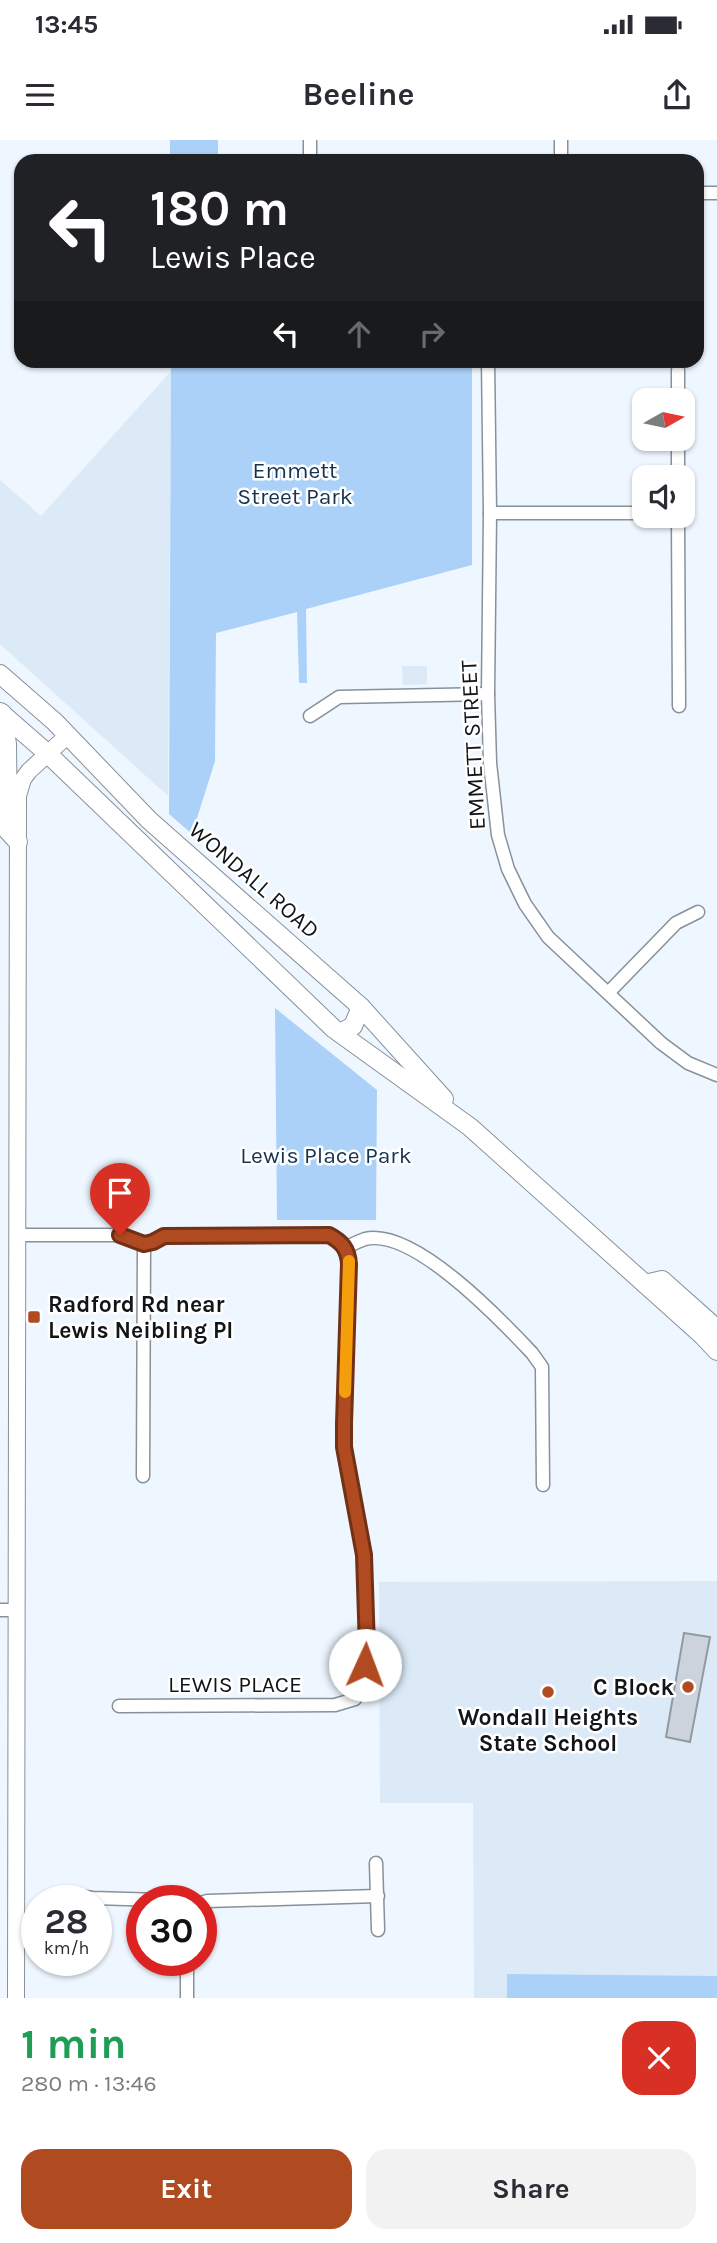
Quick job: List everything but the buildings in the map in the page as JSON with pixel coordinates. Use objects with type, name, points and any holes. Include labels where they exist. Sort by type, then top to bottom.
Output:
[{"type":"main road","name":"WONDALL ROAD","points":[[0,674],[68,735],[149,820],[361,1007],[470,1127],[717,1351]]},
{"type":"main road","name":"WONDALL ROAD","points":[[1,712],[340,1033],[470,1127]]},
{"type":"main road","points":[[1,712],[8,744],[8,831],[18,842]]},
{"type":"main road","points":[[340,1033],[354,1026],[361,1007]]},
{"type":"main road","points":[[645,1284],[662,1280],[717,1329]]},
{"type":"street","name":"EMMETT STREET","points":[[488,368],[490,763],[498,835],[508,869],[525,904],[548,937],[661,1043],[688,1063],[717,1075]]},
{"type":"street","points":[[678,370],[678,388]]},
{"type":"street","points":[[490,513],[632,513]]},
{"type":"street","points":[[678,528],[679,706]]},
{"type":"street","points":[[310,716],[340,697],[488,694]]},
{"type":"street","points":[[16,1998],[8,1610],[17,1235],[18,796],[23,779],[68,735]]},
{"type":"street","points":[[608,993],[676,923],[698,912]]},
{"type":"street","points":[[17,1235],[120,1235],[144,1244],[164,1236],[329,1235],[340,1241],[345,1248],[366,1239],[384,1239],[412,1248],[439,1265],[532,1353],[542,1367],[543,1485]]},
{"type":"street","points":[[143,1476],[144,1244]]},
{"type":"street","name":"LEWIS PLACE","points":[[118,1706],[335,1705],[355,1699],[363,1682],[367,1648],[364,1555],[344,1447],[349,1264],[345,1248]]},
{"type":"street","points":[[376,1863],[378,1930]]},
{"type":"street","points":[[217,1901],[378,1896]]},
{"type":"street","points":[[187,1976],[187,1998]]},
{"type":"shaded area","points":[[171,371],[168,796],[0,644],[0,480],[41,516]]},
{"type":"shaded area","points":[[402,666],[427,666],[427,684],[403,685]]},
{"type":"shaded area","name":"Wondall Heights State School","points":[[717,1581],[717,1998],[474,1998],[473,1803],[380,1803],[379,1582]]},
{"type":"green space","points":[[170,140],[218,140],[218,154],[170,154]]},
{"type":"green space","name":"Emmett Street Park","points":[[171,368],[472,368],[472,565],[306,609],[307,683],[299,683],[297,612],[216,633],[215,761],[192,834],[169,814]]},
{"type":"green space","name":"Lewis Place Park","points":[[275,1008],[377,1090],[376,1220],[277,1220]]},
{"type":"green space","points":[[507,1974],[717,1976],[717,1998],[507,1998]]},
{"type":"slow traffic","points":[[345,1392],[349,1261]]},
{"type":"place","name":"Radford Rd near Lewis Neibling Pl","points":[[34,1317]]},
{"type":"place","name":"C Block","points":[[688,1687]]},
{"type":"place","name":"Wondall Heights State School","points":[[548,1692]]},
{"type":"route","points":[[120,1235],[144,1244],[164,1236],[329,1235],[340,1241],[345,1248],[349,1264],[344,1447],[364,1555],[367,1648],[365,1665]]}]
